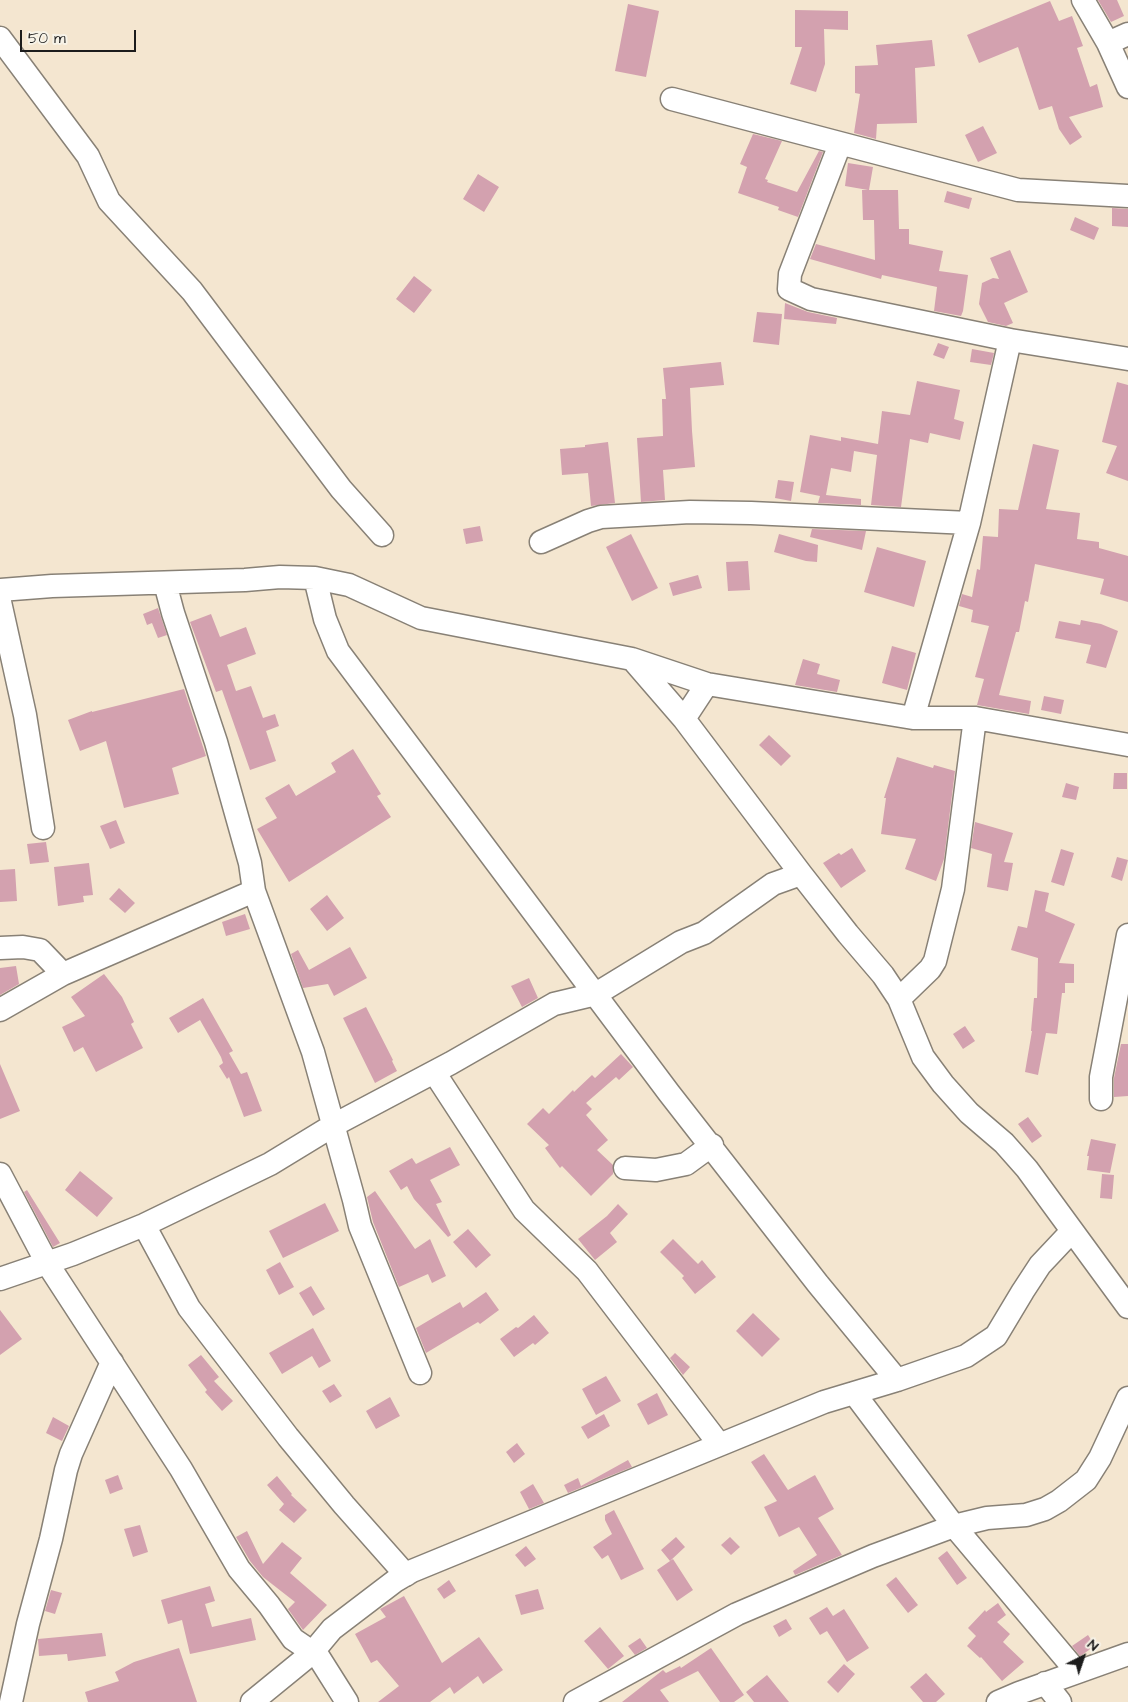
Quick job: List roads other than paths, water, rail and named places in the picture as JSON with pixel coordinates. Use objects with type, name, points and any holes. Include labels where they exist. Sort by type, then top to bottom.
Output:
[{"type":"street","points":[[1082,0],[1118,39],[1128,87]]},
{"type":"street","points":[[0,38],[88,156],[109,201],[192,291],[342,489],[382,535]]},
{"type":"street","points":[[672,100],[1018,190],[1128,196]]},
{"type":"street","points":[[840,144],[790,274],[789,290],[812,299],[1010,340],[1128,359]]},
{"type":"street","points":[[913,718],[970,522],[1010,340]]},
{"type":"street","points":[[542,542],[601,517],[690,512],[751,512],[970,522]]},
{"type":"street","points":[[0,590],[52,586],[245,580],[280,577],[315,578],[349,585],[421,618],[632,660],[707,684],[913,718],[975,718],[1128,746]]},
{"type":"street","points":[[315,578],[325,618],[338,651],[670,1093],[818,1284],[897,1380]]},
{"type":"street","points":[[165,583],[173,613],[216,742],[250,863],[254,891],[313,1052],[360,1226],[420,1373]]},
{"type":"street","points":[[0,602],[25,715],[42,828]]},
{"type":"street","points":[[632,660],[684,719],[848,934],[883,975],[899,999],[923,1057],[943,1084],[969,1113],[1004,1143],[1027,1169],[1128,1307]]},
{"type":"street","points":[[684,719],[707,684]]},
{"type":"street","points":[[899,999],[930,969],[935,961],[953,889],[975,718]]},
{"type":"street","points":[[0,1279],[48,1263],[144,1225],[270,1164],[334,1125],[434,1072],[554,1004],[596,994],[681,942],[704,933],[773,884],[802,874]]},
{"type":"street","points":[[0,1010],[63,974],[254,891]]},
{"type":"street","points":[[1101,1099],[1101,1077],[1128,935]]},
{"type":"street","points":[[0,948],[22,947],[40,950],[63,974]]},
{"type":"street","points":[[434,1072],[524,1210],[587,1271],[719,1444]]},
{"type":"street","points":[[625,1168],[656,1170],[686,1164],[712,1145]]},
{"type":"street","points":[[0,1174],[48,1263],[181,1469],[239,1569],[269,1605],[293,1639],[318,1656],[347,1702]]},
{"type":"street","points":[[144,1225],[189,1308],[288,1437],[344,1505],[406,1575]]},
{"type":"street","points":[[252,1702],[312,1653],[332,1629],[406,1575],[824,1402],[897,1380],[966,1356],[996,1336],[1040,1265],[1072,1231]]},
{"type":"street","points":[[11,1702],[66,1470],[71,1454],[112,1362]]},
{"type":"street","points":[[854,1393],[954,1526],[1077,1672]]},
{"type":"street","points":[[575,1702],[737,1614],[873,1556],[954,1526],[987,1518],[1026,1515],[1045,1509],[1075,1490],[1086,1480],[1100,1458],[1128,1398]]},
{"type":"street","points":[[998,1702],[1128,1654]]},
{"type":"street","points":[[1045,1684],[1060,1702]]}]
